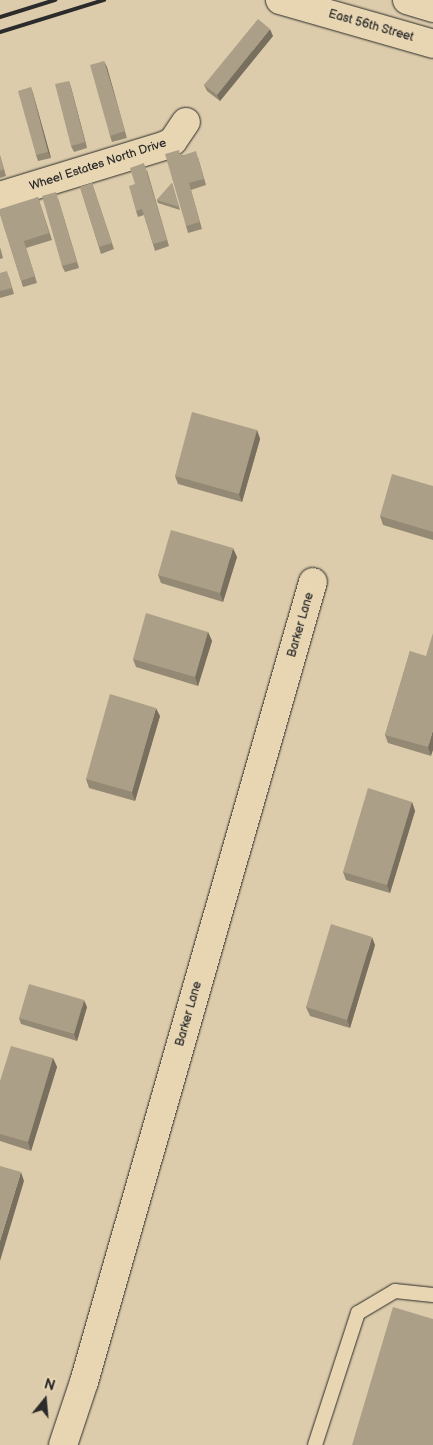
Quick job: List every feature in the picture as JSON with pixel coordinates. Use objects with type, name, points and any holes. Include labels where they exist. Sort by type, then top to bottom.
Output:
[{"type":"street","name":"East 56th Street","points":[[280,0],[433,44]]},
{"type":"street","points":[[407,0],[433,8]]},
{"type":"street","name":"Wheel Estates North Drive","points":[[0,196],[164,146],[173,141],[186,122]]},
{"type":"street","name":"Barker Lane","points":[[63,1445],[92,1354],[313,582]]},
{"type":"lane","points":[[315,1445],[358,1313],[396,1290],[433,1296]]},
{"type":"building","points":[[258,19],[270,29],[217,95],[204,85]]},
{"type":"building","points":[[104,61],[125,131],[110,136],[90,65]]},
{"type":"building","points":[[69,81],[85,142],[71,146],[55,84]]},
{"type":"building","points":[[31,87],[48,152],[36,155],[18,91]]},
{"type":"building","points":[[179,150],[181,156],[196,151],[204,179],[189,183],[200,222],[186,226],[165,154]]},
{"type":"building","points":[[0,156],[4,169],[0,171]]},
{"type":"building","points":[[144,163],[167,240],[153,244],[142,209],[136,211],[129,186],[135,184],[130,168]]},
{"type":"building","points":[[92,183],[112,243],[99,247],[80,187]]},
{"type":"building","points":[[172,183],[179,207],[157,200]]},
{"type":"building","points":[[56,192],[77,262],[62,266],[42,196]]},
{"type":"building","points":[[38,197],[49,233],[24,241],[35,276],[21,281],[0,209]]},
{"type":"building","points":[[7,271],[12,288],[0,291],[0,273]]},
{"type":"building","points":[[192,412],[257,430],[239,494],[175,476]]},
{"type":"building","points":[[392,474],[433,486],[433,532],[380,516]]},
{"type":"building","points":[[171,530],[233,548],[220,593],[158,575]]},
{"type":"building","points":[[146,613],[208,632],[195,677],[133,659]]},
{"type":"building","points":[[433,633],[433,730],[428,747],[385,735],[410,651],[426,656]]},
{"type":"building","points":[[110,694],[156,708],[132,792],[86,779]]},
{"type":"building","points":[[368,788],[412,802],[387,885],[343,872]]},
{"type":"building","points":[[331,924],[372,937],[347,1020],[306,1007]]},
{"type":"building","points":[[29,984],[84,1000],[74,1034],[19,1018]]},
{"type":"building","points":[[11,1046],[53,1058],[28,1142],[0,1134],[0,1081]]},
{"type":"building","points":[[0,1166],[21,1172],[0,1241]]},
{"type":"building","points":[[393,1307],[433,1319],[433,1445],[352,1445]]},
{"type":"railway","points":[[0,17],[55,0]]},
{"type":"railway","points":[[0,32],[104,0]]}]
